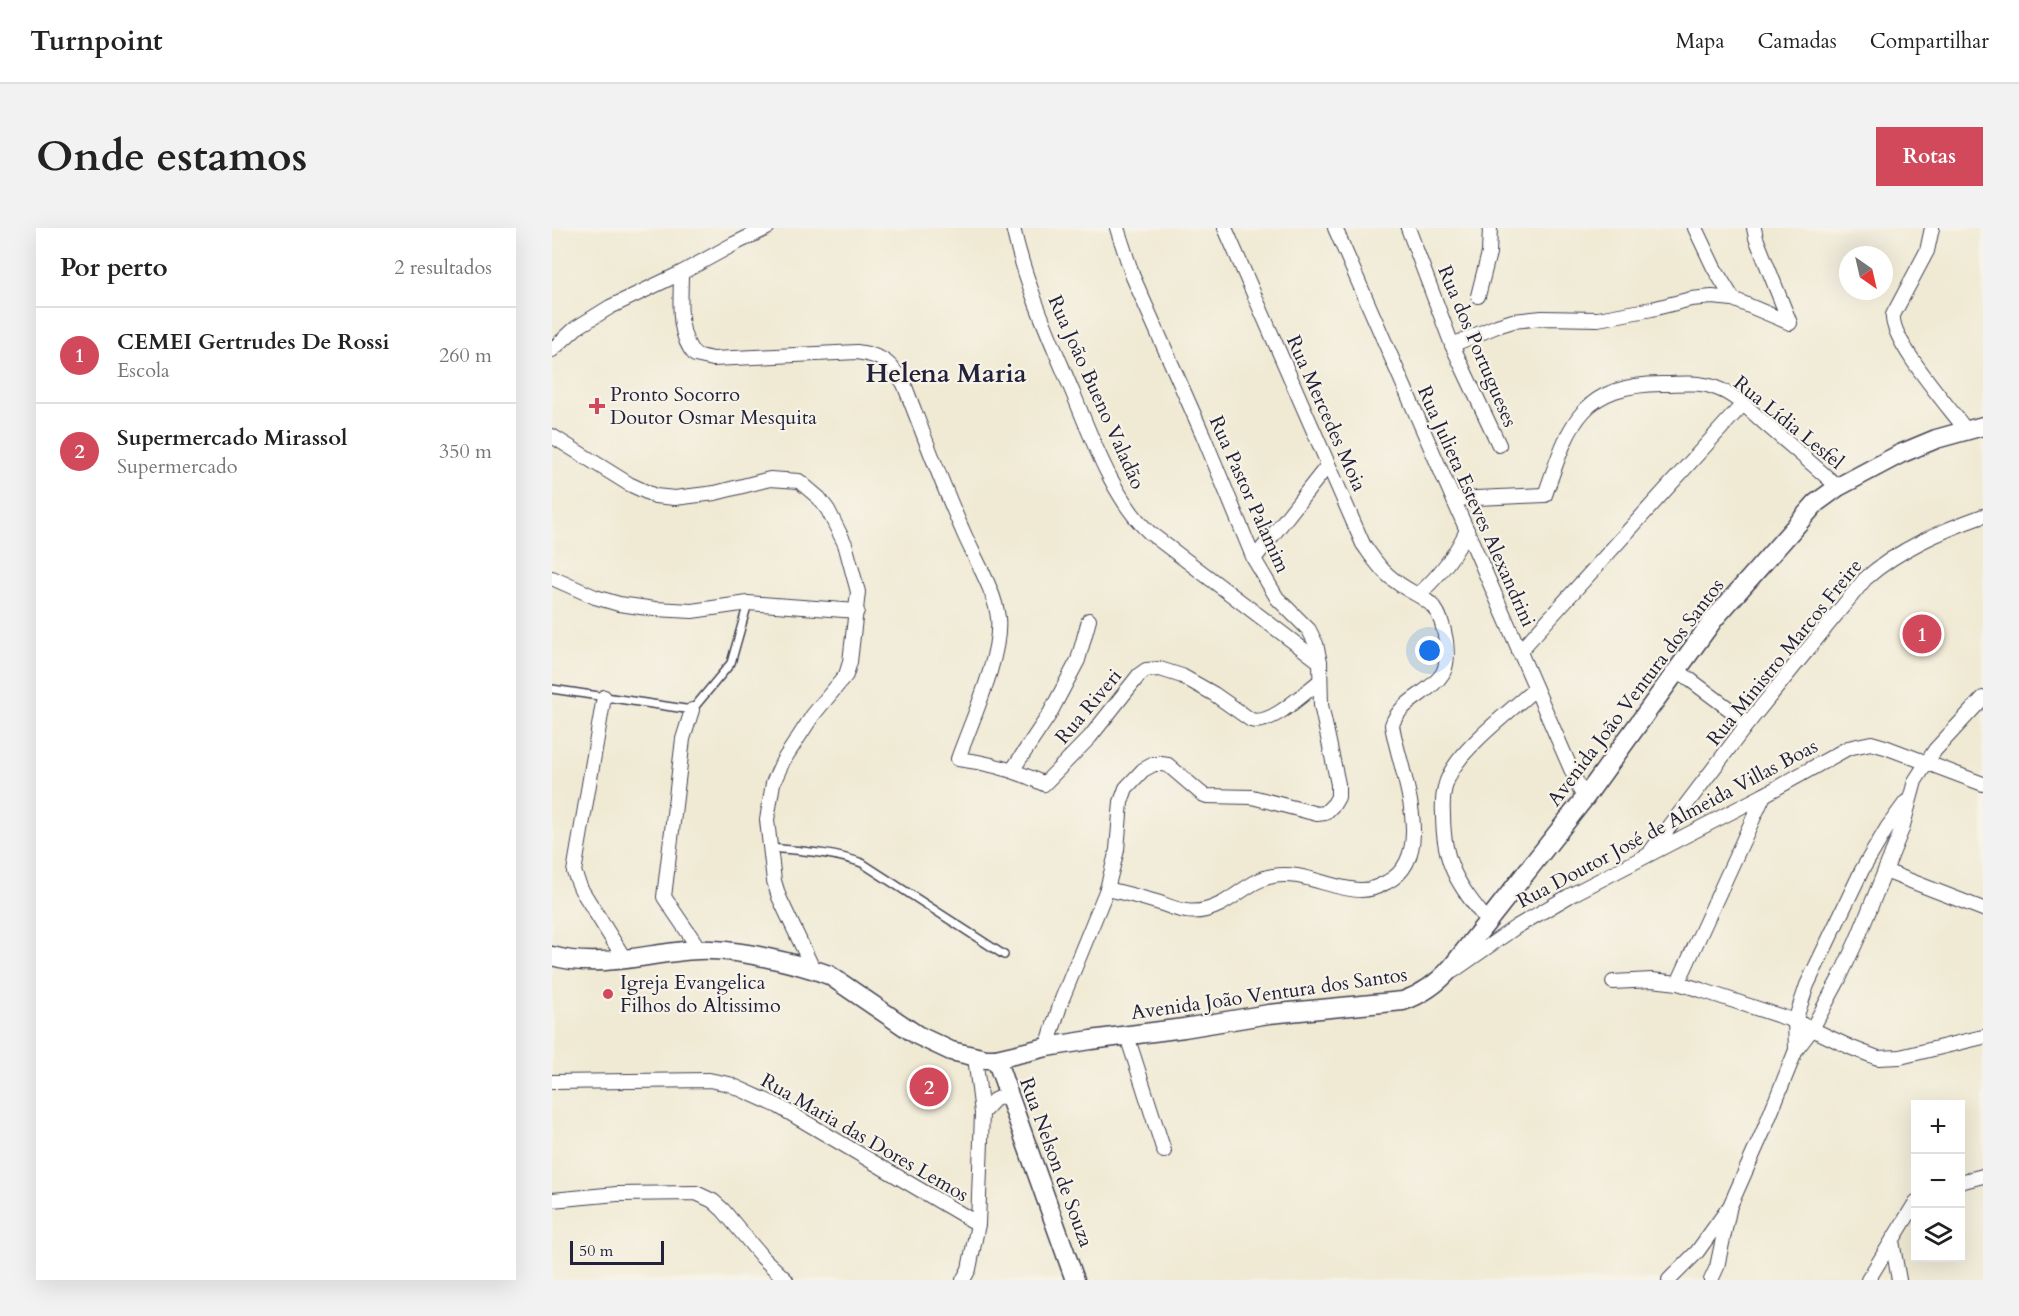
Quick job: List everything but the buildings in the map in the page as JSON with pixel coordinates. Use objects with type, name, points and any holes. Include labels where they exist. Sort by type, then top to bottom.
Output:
[{"type":"main road","name":"Avenida João Ventura dos Santos","points":[[552,956],[612,961],[700,950],[722,951],[813,969],[829,975],[916,1035],[951,1051],[996,1059],[1047,1047],[1269,1014],[1403,1001],[1424,992],[1439,981],[1488,922],[1584,799],[1714,619],[1816,503],[1838,487],[1907,450],[1975,428]]},
{"type":"main road","name":"Rua Nelson de Souza","points":[[996,1059],[1075,1280]]},
{"type":"street","points":[[552,350],[576,328],[610,307],[767,228]]},
{"type":"street","name":"Rua João Bueno Valadão","points":[[1013,228],[1032,295],[1094,443],[1134,517],[1150,533],[1320,662]]},
{"type":"street","name":"Rua Pastor Palamim","points":[[1047,1047],[1062,999],[1107,889],[1117,850],[1121,802],[1126,788],[1143,770],[1154,764],[1168,765],[1207,796],[1252,797],[1317,814],[1330,809],[1338,796],[1338,784],[1326,731],[1320,662],[1313,637],[1277,598],[1254,560],[1203,435],[1133,277],[1117,228]]},
{"type":"street","name":"Rua Mercedes Moia","points":[[1107,889],[1187,912],[1217,906],[1259,880],[1273,876],[1299,876],[1331,886],[1364,891],[1393,879],[1410,854],[1413,837],[1407,788],[1392,725],[1399,711],[1436,681],[1444,670],[1446,662],[1447,648],[1443,624],[1430,602],[1389,577],[1376,563],[1364,544],[1225,228]]},
{"type":"street","name":"Rua Julieta Esteves Alexandrini","points":[[1335,228],[1584,799]]},
{"type":"street","name":"Rua dos Portugueses","points":[[1408,228],[1452,345],[1499,445]]},
{"type":"street","points":[[1479,296],[1488,253],[1490,228]]},
{"type":"street","points":[[1695,228],[1714,268],[1733,299]]},
{"type":"street","points":[[1452,345],[1513,321],[1542,318],[1598,320],[1691,299],[1712,297],[1733,299],[1790,323],[1754,228]]},
{"type":"street","points":[[1932,228],[1928,251],[1893,315],[1892,322],[1910,356],[1975,428]]},
{"type":"street","points":[[681,273],[681,322],[685,343],[695,355],[713,359],[857,352],[875,355],[886,361],[904,384],[961,528],[993,600],[998,619],[997,641],[988,673],[958,759],[996,764],[1013,769],[1049,715],[1078,660],[1089,620]]},
{"type":"street","name":"Rua Lídia Lesfel","points":[[1454,499],[1545,495],[1566,435],[1592,402],[1617,389],[1656,384],[1697,383],[1717,388],[1743,404],[1838,487]]},
{"type":"street","points":[[1519,652],[1743,404]]},
{"type":"street","points":[[552,436],[629,484],[655,496],[675,498],[715,493],[770,479],[799,481],[819,498],[828,510],[844,544],[858,592],[850,662],[846,675],[813,715],[783,761],[773,783],[767,820],[778,897],[813,969]]},
{"type":"street","points":[[1254,560],[1328,465]]},
{"type":"street","name":"Rua Ministro Marcos Freire","points":[[1648,854],[1748,723],[1865,579],[1882,564],[1917,544],[1983,516]]},
{"type":"street","points":[[1419,594],[1449,562],[1467,530]]},
{"type":"street","points":[[552,578],[595,597],[619,604],[655,609],[692,611],[748,603],[857,611]]},
{"type":"street","name":"Rua Riveri","points":[[1013,769],[1044,784],[1090,737],[1139,675],[1146,670],[1161,669],[1182,676],[1257,722],[1269,719],[1320,681]]},
{"type":"street","points":[[1677,670],[1748,723]]},
{"type":"street","points":[[1488,922],[1468,897],[1449,864],[1445,848],[1442,796],[1450,773],[1458,761],[1535,689]]},
{"type":"street","points":[[604,697],[574,872],[581,889],[624,958]]},
{"type":"street","points":[[1711,1280],[1717,1267],[1730,1206],[1796,1050],[1812,1029],[1839,979],[1902,829],[1915,781],[1926,762],[1983,698]]},
{"type":"street","points":[[692,710],[683,739],[664,897],[700,950]]},
{"type":"street","name":"Rua Doutor José de Almeida Villas Boas","points":[[1439,981],[1516,927],[1569,896],[1764,795],[1848,748],[1871,743],[1983,784]]},
{"type":"street","points":[[1796,1050],[1796,1021],[1807,986],[1862,870],[1887,828],[1912,793]]},
{"type":"street","points":[[1678,983],[1764,795]]},
{"type":"street","points":[[1885,871],[1983,909]]},
{"type":"street","points":[[1613,982],[1652,980],[1678,983],[1796,1021],[1878,1058],[1900,1057],[1983,1037]]},
{"type":"street","points":[[1127,1036],[1164,1151]]},
{"type":"street","points":[[963,1280],[972,1258],[978,1224],[982,1113],[975,1057]]},
{"type":"street","name":"Rua Maria das Dores Lemos","points":[[552,1082],[709,1080],[729,1084],[778,1106],[978,1224]]},
{"type":"street","points":[[982,1113],[994,1100],[1007,1094]]},
{"type":"street","points":[[1965,1181],[1983,1176]]},
{"type":"street","points":[[552,1200],[617,1194],[696,1193],[713,1201],[723,1210],[768,1264],[786,1280]]},
{"type":"street","points":[[1669,1280],[1696,1252],[1730,1206]]},
{"type":"street","points":[[1868,1280],[1912,1208]]},
{"type":"street","points":[[1892,1241],[1899,1280]]},
{"type":"street","points":[[1068,1257],[1081,1280]]},
{"type":"lane","points":[[552,689],[692,710],[731,663],[748,603]]},
{"type":"lane","points":[[770,848],[832,854],[862,863],[1004,955]]},
{"type":"place","name":"Pronto Socorro Doutor Osmar Mesquita","points":[[597,406]]},
{"type":"place","name":"CEMEI Gertrudes De Rossi","points":[[1922,634]]},
{"type":"place","name":"Igreja Evangelica Filhos do Altissimo","points":[[608,994]]},
{"type":"place","name":"Supermercado Mirassol","points":[[929,1087]]},
{"type":"district","name":"Helena Maria","points":[[946,373]]}]
